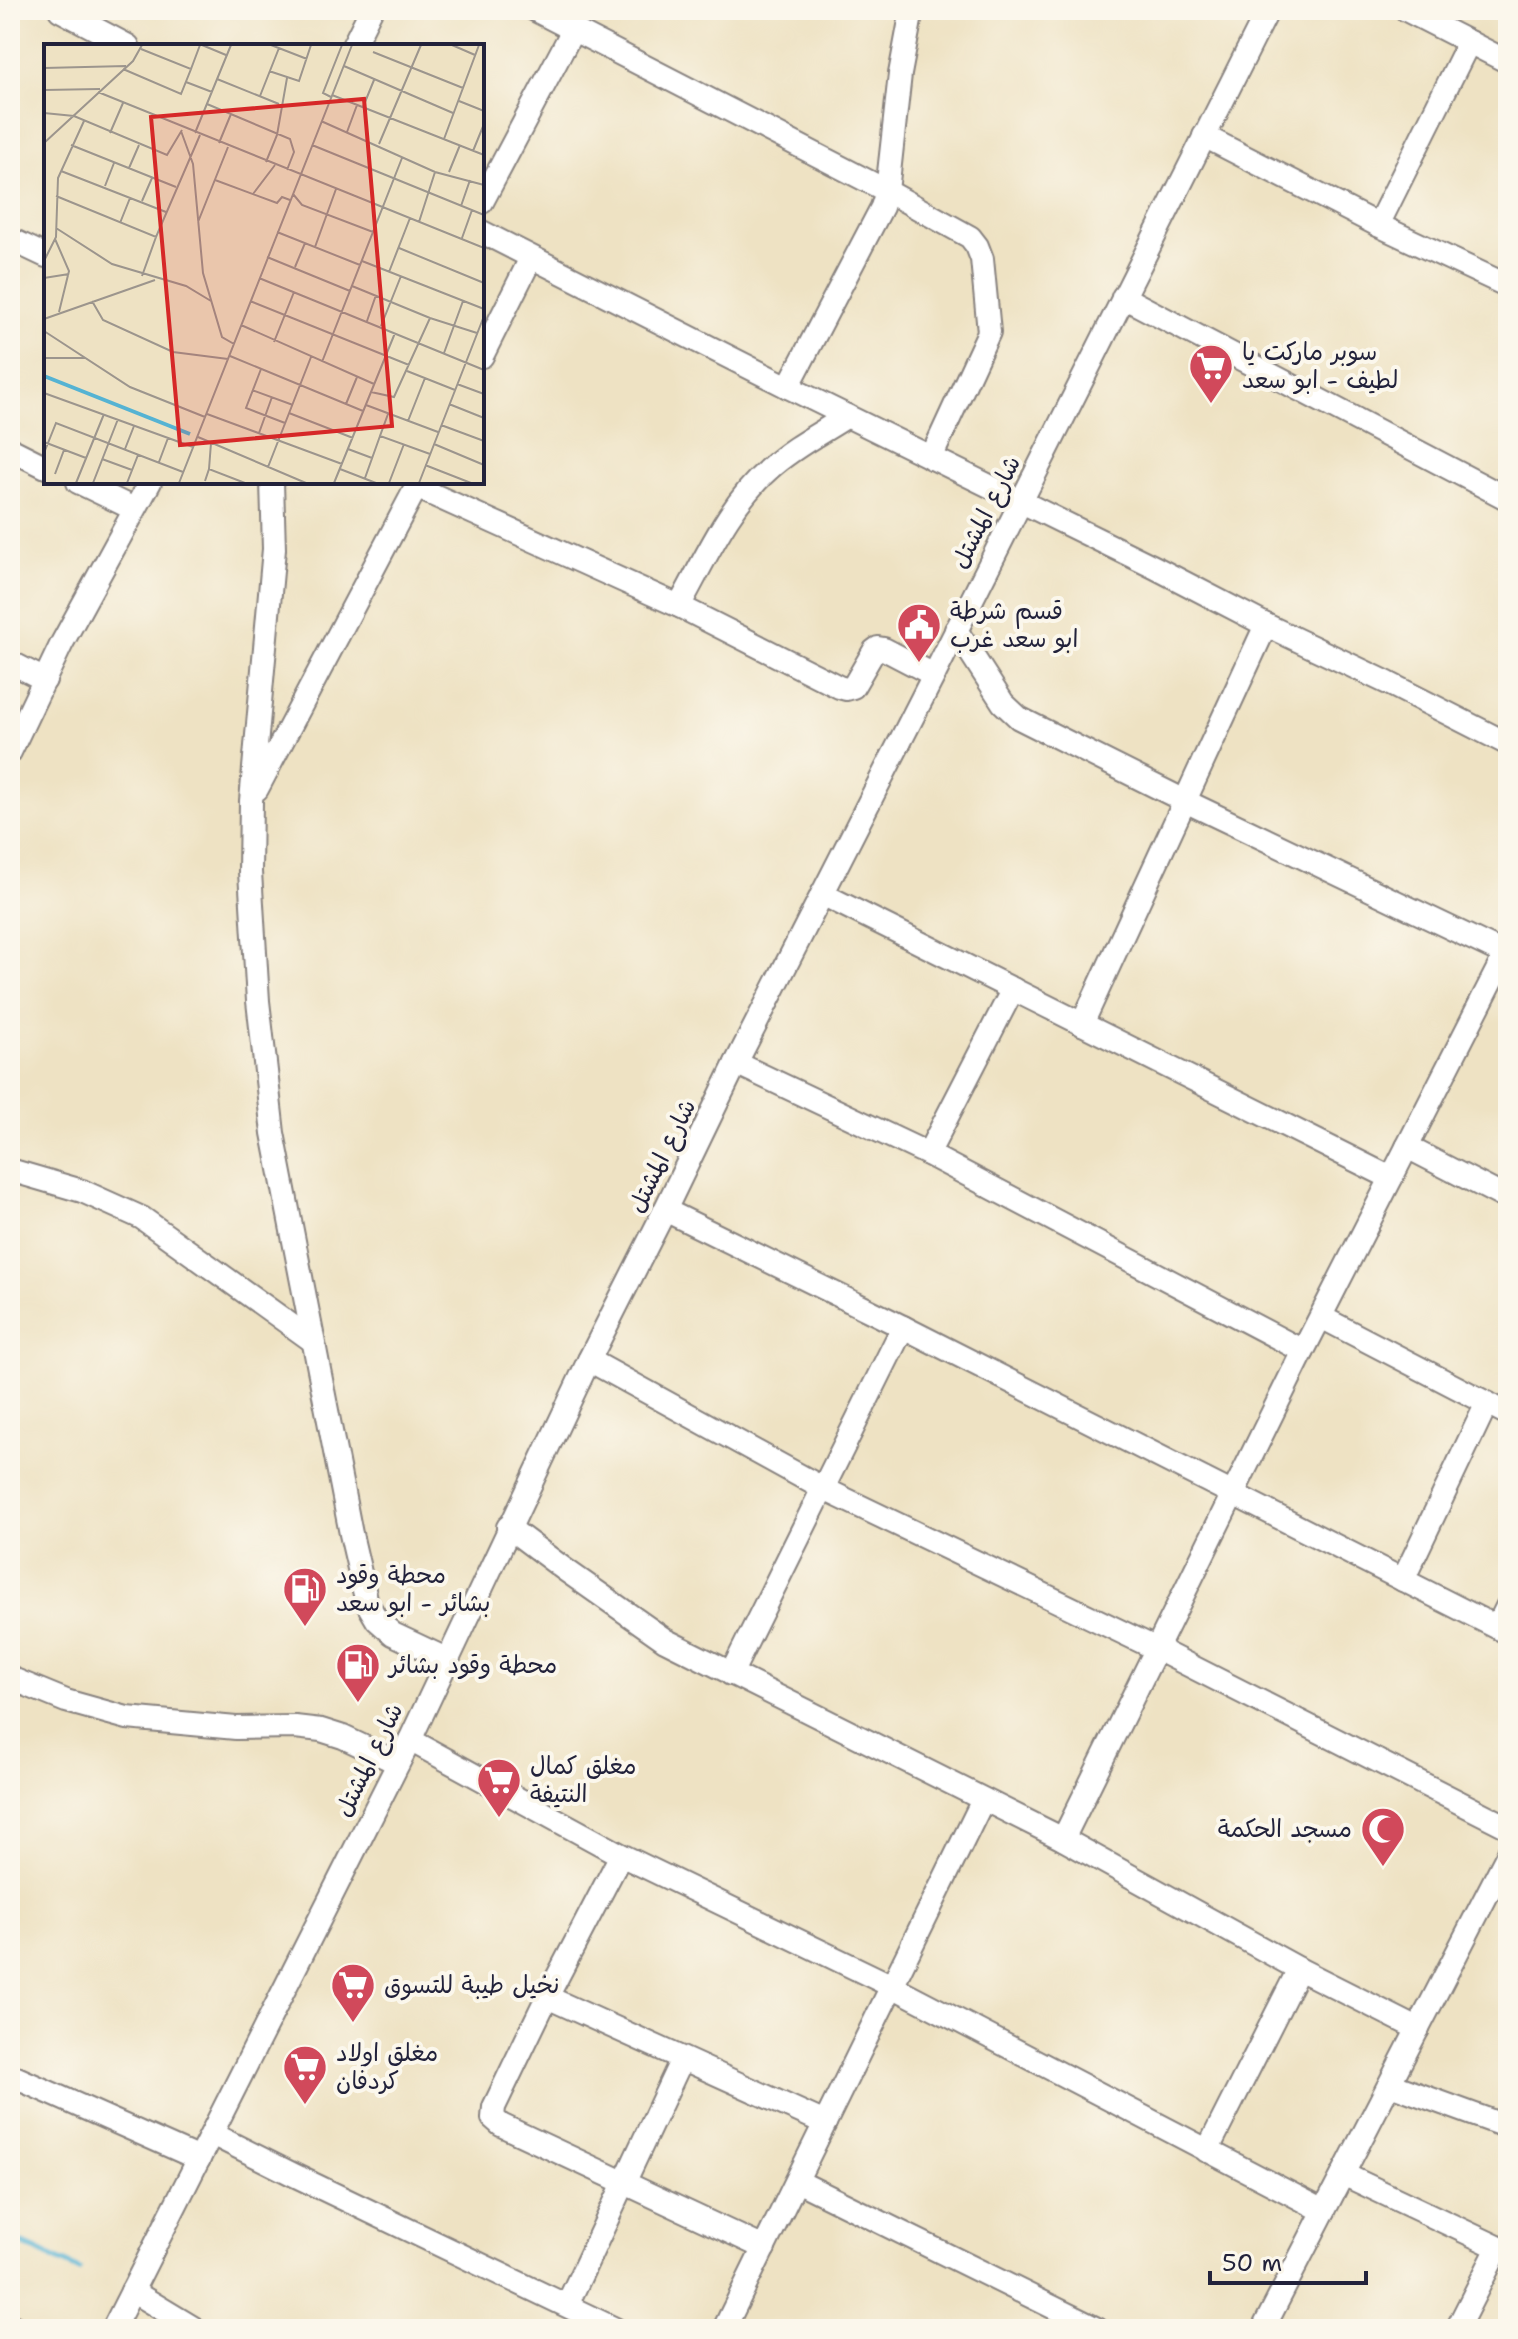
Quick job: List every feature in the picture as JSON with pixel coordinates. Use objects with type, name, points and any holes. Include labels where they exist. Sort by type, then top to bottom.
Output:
[{"type":"street","points":[[60,10],[124,44]]},
{"type":"street","points":[[354,44],[371,10]]},
{"type":"street","points":[[535,10],[970,237],[982,259],[989,332],[931,458]]},
{"type":"street","points":[[788,387],[878,215],[887,191],[900,74],[912,10]]},
{"type":"street","name":"شارع المشتل","points":[[113,2329],[410,1740],[508,1527],[736,1063],[1268,10]]},
{"type":"street","points":[[1406,10],[1508,60]]},
{"type":"street","points":[[484,198],[573,30]]},
{"type":"street","points":[[1378,225],[1469,42]]},
{"type":"street","points":[[1204,136],[1378,225],[1508,286]]},
{"type":"street","points":[[484,233],[1508,744]]},
{"type":"street","points":[[10,239],[44,255]]},
{"type":"street","points":[[484,352],[531,258]]},
{"type":"street","points":[[1123,297],[1508,499]]},
{"type":"street","points":[[679,606],[734,508],[752,485],[790,452],[847,416]]},
{"type":"street","points":[[10,449],[44,466]]},
{"type":"street","points":[[82,484],[134,509]]},
{"type":"street","points":[[10,752],[149,484]]},
{"type":"street","points":[[272,484],[274,549],[251,801],[250,872],[258,1001],[273,1133],[367,1603],[377,1620],[393,1634],[446,1659]]},
{"type":"street","points":[[251,801],[418,484],[679,606],[846,689],[853,687],[878,648],[934,675]]},
{"type":"street","points":[[1082,1024],[1266,625]]},
{"type":"street","points":[[956,630],[1003,703],[1019,718],[1185,801],[1506,952],[1232,1492],[1063,1839]]},
{"type":"street","points":[[10,662],[45,680]]},
{"type":"street","points":[[822,894],[1391,1178]]},
{"type":"street","points":[[928,1154],[1013,989]]},
{"type":"street","points":[[736,1063],[928,1154],[1303,1351]]},
{"type":"street","points":[[1407,1147],[1508,1199]]},
{"type":"street","points":[[10,1170],[82,1191],[142,1218],[313,1341]]},
{"type":"street","points":[[665,1210],[1502,1630],[1508,1605]]},
{"type":"street","points":[[1321,1317],[1508,1414]]},
{"type":"street","points":[[731,1674],[903,1327]]},
{"type":"street","points":[[589,1360],[824,1489],[1157,1649],[1508,1827]]},
{"type":"street","points":[[1403,1580],[1487,1403]]},
{"type":"street","points":[[508,1527],[665,1640],[1063,1839],[1299,1969],[1418,2029]]},
{"type":"street","points":[[10,1678],[66,1701],[127,1718],[236,1728],[321,1730],[398,1763]]},
{"type":"street","points":[[410,1740],[621,1855],[892,1986],[1324,2211]]},
{"type":"street","points":[[724,2329],[983,1800]]},
{"type":"street","points":[[1263,2329],[1508,1854]]},
{"type":"street","points":[[621,1855],[547,1997],[494,2107],[493,2118],[501,2125],[764,2248]]},
{"type":"street","points":[[1207,2151],[1299,1969]]},
{"type":"street","points":[[547,1997],[825,2123]]},
{"type":"street","points":[[567,2305],[682,2059]]},
{"type":"street","points":[[10,2075],[199,2159]]},
{"type":"street","points":[[1390,2084],[1508,2127]]},
{"type":"street","points":[[212,2134],[615,2329]]},
{"type":"street","points":[[1343,2174],[1503,2250],[1457,2329]]},
{"type":"street","points":[[797,2181],[1097,2329]]},
{"type":"street","points":[[132,2291],[195,2329]]},
{"type":"street","points":[[10,2325],[18,2329]]},
{"type":"waterway","points":[[10,2238],[79,2270]]},
{"type":"place","name":"سوبر ماركت يا لطيف - ابو سعد","points":[[1211,405]]},
{"type":"place","name":"قسم شرطة ابو سعد غرب","points":[[919,664]]},
{"type":"place","name":"محطة وقود بشائر - ابو سعد","points":[[305,1628]]},
{"type":"place","name":"محطة وقود بشائر","points":[[358,1704]]},
{"type":"place","name":"مغلق كمال النتيفة","points":[[499,1819]]},
{"type":"place","name":"مسجد الحكمة","points":[[1383,1868]]},
{"type":"place","name":"نخيل طيبة للتسوق","points":[[353,2024]]},
{"type":"place","name":"مغلق اولاد كردفان","points":[[305,2106]]}]
